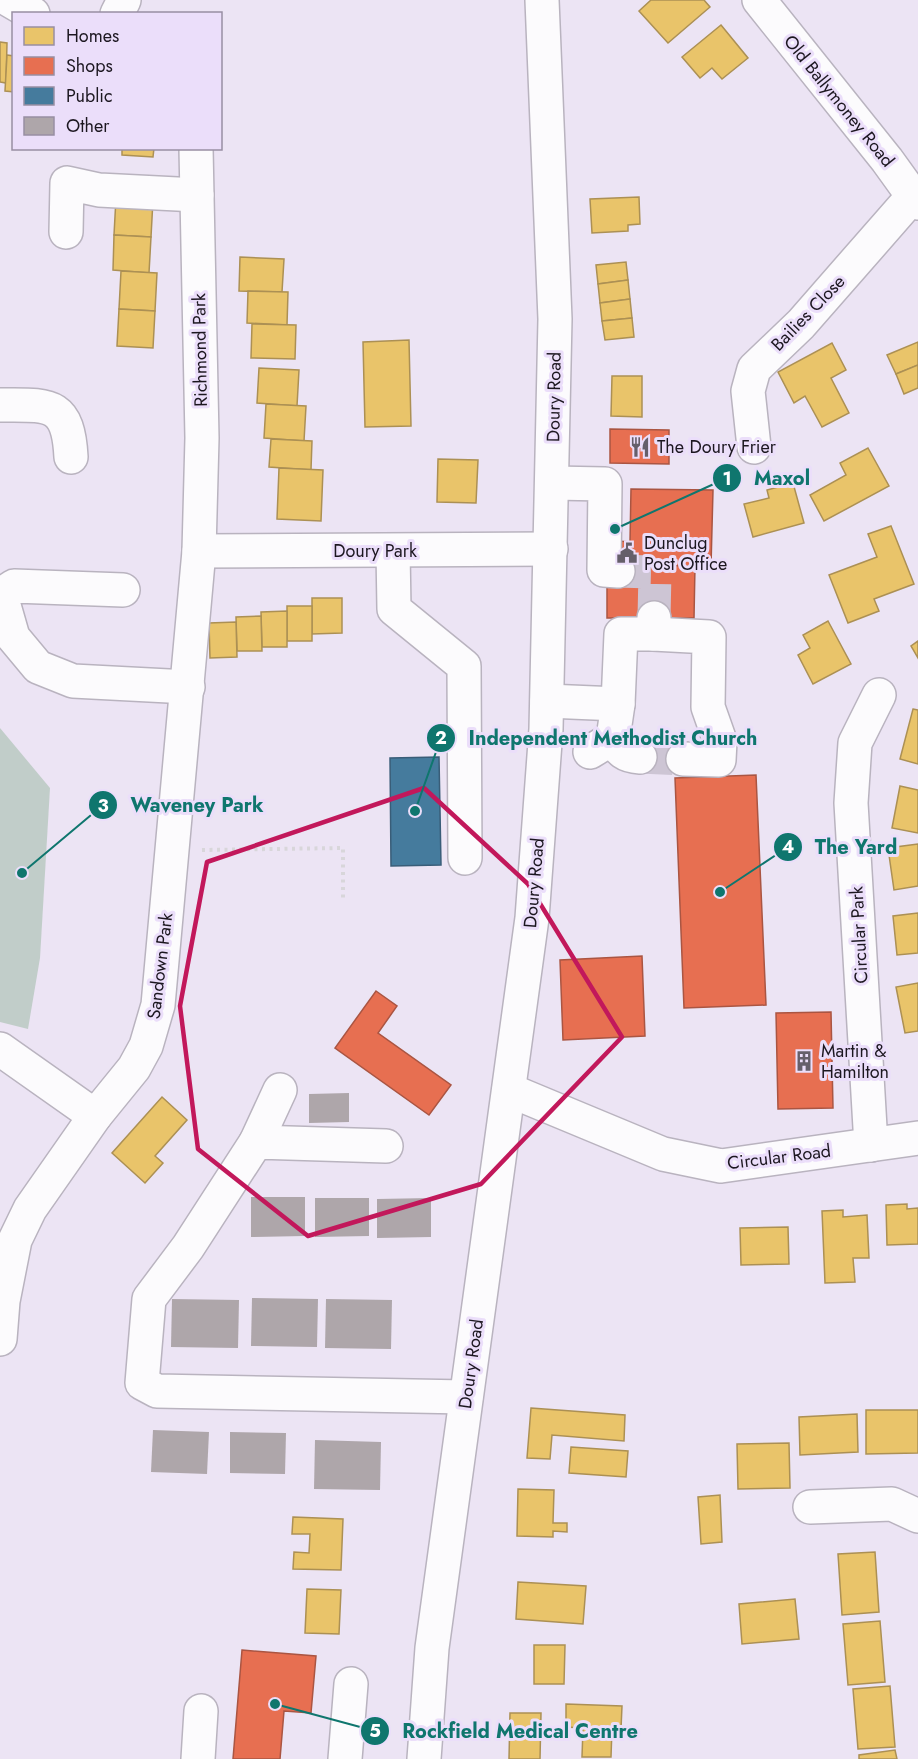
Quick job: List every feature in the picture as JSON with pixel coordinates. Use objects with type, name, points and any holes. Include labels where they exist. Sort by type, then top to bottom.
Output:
[{"type":"street","points":[[9,0],[30,12]]},
{"type":"street","name":"Doury Road","points":[[424,1759],[432,1647],[532,918],[547,701],[555,319],[542,0]]},
{"type":"street","name":"Old Ballymoney Road","points":[[759,0],[916,200]]},
{"type":"street","name":"Richmond Park","points":[[196,150],[201,438],[200,551]]},
{"type":"street","points":[[66,232],[67,183],[99,190],[197,195]]},
{"type":"street","name":"Bailies Close","points":[[754,447],[748,391],[754,369],[801,324],[916,200]]},
{"type":"street","points":[[0,405],[42,405],[61,414],[69,432],[71,457]]},
{"type":"street","points":[[552,483],[606,484],[603,570],[618,571]]},
{"type":"street","name":"Doury Park","points":[[200,551],[551,549]]},
{"type":"street","name":"Sandown Park","points":[[0,1339],[3,1302],[15,1240],[30,1209],[95,1116],[134,1068],[151,1032],[163,969],[200,551]]},
{"type":"street","points":[[393,551],[394,609],[464,666],[465,858]]},
{"type":"street","points":[[123,590],[14,586],[1,595],[13,637],[38,667],[73,681],[188,687]]},
{"type":"street","points":[[640,757],[629,757],[601,745],[618,704],[621,633],[654,626],[709,637],[708,707],[720,741],[719,760],[683,759]]},
{"type":"street","name":"Circular Park","points":[[871,1145],[851,803],[855,743],[879,695]]},
{"type":"street","points":[[547,701],[618,704]]},
{"type":"street","points":[[0,1049],[95,1116]]},
{"type":"street","points":[[280,1090],[256,1142],[188,1246],[149,1299],[142,1383],[157,1391],[466,1397]]},
{"type":"street","name":"Circular Road","points":[[509,1090],[663,1154],[721,1166],[918,1138]]},
{"type":"street","points":[[256,1142],[386,1146]]},
{"type":"street","points":[[810,1507],[892,1504],[918,1516]]},
{"type":"street","points":[[345,1759],[351,1684]]},
{"type":"street","points":[[198,1759],[201,1711]]},
{"type":"path","points":[[173,850],[343,848],[343,898]]},
{"type":"highlighted area","points":[[424,788],[528,884],[622,1037],[481,1184],[308,1236],[198,1149],[180,1006],[207,862]]},
{"type":"shaded area","points":[[0,728],[50,788],[40,958],[28,1029],[0,1022]]},
{"type":"building: Homes","points":[[651,0],[704,0],[710,7],[668,43],[639,11]]},
{"type":"building: Homes","points":[[721,25],[748,58],[722,79],[712,68],[700,78],[682,57]]},
{"type":"building: Homes","points":[[0,42],[7,43],[6,83],[0,82]]},
{"type":"building: Homes","points":[[7,55],[12,56],[12,92],[5,91]]},
{"type":"building: Homes","points":[[122,150],[154,150],[153,157],[122,155]]},
{"type":"building: Homes","points":[[639,197],[640,224],[628,225],[628,231],[592,233],[590,199]]},
{"type":"building: Homes","points":[[116,198],[153,200],[151,237],[114,235]]},
{"type":"building: Homes","points":[[114,235],[151,237],[149,273],[113,270]]},
{"type":"building: Homes","points":[[240,257],[284,259],[282,292],[239,291]]},
{"type":"building: Homes","points":[[626,262],[628,280],[598,284],[596,265]]},
{"type":"building: Homes","points":[[121,271],[157,273],[155,311],[119,309]]},
{"type":"building: Homes","points":[[628,280],[630,299],[600,303],[598,284]]},
{"type":"building: Homes","points":[[248,291],[288,292],[287,325],[247,323]]},
{"type":"building: Homes","points":[[630,299],[632,318],[602,321],[600,303]]},
{"type":"building: Homes","points":[[119,309],[155,311],[153,348],[117,346]]},
{"type":"building: Homes","points":[[632,318],[634,337],[605,340],[602,321]]},
{"type":"building: Homes","points":[[252,324],[296,325],[295,359],[251,358]]},
{"type":"building: Homes","points":[[409,340],[411,426],[365,427],[363,342]]},
{"type":"building: Homes","points":[[918,342],[918,365],[896,374],[887,355]]},
{"type":"building: Homes","points":[[832,343],[846,370],[831,378],[849,413],[822,427],[805,396],[794,403],[778,372]]},
{"type":"building: Homes","points":[[918,365],[918,388],[904,394],[896,374]]},
{"type":"building: Homes","points":[[259,368],[299,370],[297,406],[257,403]]},
{"type":"building: Homes","points":[[612,376],[642,376],[642,417],[611,416]]},
{"type":"building: Homes","points":[[266,404],[306,406],[304,441],[264,438]]},
{"type":"building: Homes","points":[[271,439],[312,441],[311,470],[269,467]]},
{"type":"building: Homes","points":[[868,448],[889,486],[824,521],[810,495],[846,475],[840,463]]},
{"type":"building: Homes","points":[[438,459],[478,460],[476,503],[437,502]]},
{"type":"building: Homes","points":[[279,468],[323,470],[321,521],[277,519]]},
{"type":"building: Homes","points":[[793,483],[804,523],[753,537],[744,504],[769,498],[767,490]]},
{"type":"building: Homes","points":[[891,526],[914,584],[874,599],[879,611],[848,623],[829,575],[877,557],[868,534]]},
{"type":"building: Homes","points":[[312,598],[342,598],[342,633],[312,634]]},
{"type":"building: Homes","points":[[287,606],[312,606],[312,641],[287,641]]},
{"type":"building: Homes","points":[[287,611],[287,647],[262,647],[261,612]]},
{"type":"building: Homes","points":[[261,616],[262,651],[237,651],[236,617]]},
{"type":"building: Homes","points":[[828,621],[851,664],[813,684],[798,655],[810,648],[803,635]]},
{"type":"building: Homes","points":[[236,622],[237,657],[210,658],[209,623]]},
{"type":"building: Homes","points":[[918,641],[918,658],[911,646]]},
{"type":"building: Homes","points":[[913,709],[918,710],[918,764],[900,759]]},
{"type":"building: Homes","points":[[900,786],[918,790],[918,833],[892,828]]},
{"type":"building: Homes","points":[[918,844],[918,886],[894,890],[888,848]]},
{"type":"building: Homes","points":[[918,913],[918,953],[897,955],[893,916]]},
{"type":"building: Homes","points":[[918,983],[918,1031],[905,1033],[896,987]]},
{"type":"building: Homes","points":[[162,1097],[187,1120],[155,1156],[163,1163],[145,1183],[112,1153]]},
{"type":"building: Homes","points":[[907,1204],[907,1209],[918,1208],[918,1244],[887,1245],[886,1205]]},
{"type":"building: Homes","points":[[843,1210],[843,1217],[867,1215],[869,1258],[853,1258],[855,1282],[825,1283],[822,1211]]},
{"type":"building: Homes","points":[[788,1227],[789,1264],[741,1265],[740,1228]]},
{"type":"building: Homes","points":[[531,1408],[625,1415],[624,1441],[552,1435],[550,1459],[527,1458]]},
{"type":"building: Homes","points":[[866,1410],[918,1410],[918,1453],[866,1454]]},
{"type":"building: Homes","points":[[857,1414],[858,1452],[800,1455],[799,1417]]},
{"type":"building: Homes","points":[[789,1443],[790,1488],[738,1489],[737,1444]]},
{"type":"building: Homes","points":[[571,1447],[628,1451],[626,1477],[569,1473]]},
{"type":"building: Homes","points":[[518,1489],[554,1490],[553,1523],[567,1523],[567,1532],[553,1531],[553,1537],[517,1536]]},
{"type":"building: Homes","points":[[720,1495],[722,1542],[701,1544],[698,1497]]},
{"type":"building: Homes","points":[[293,1517],[343,1519],[341,1570],[293,1569],[294,1552],[309,1553],[310,1534],[292,1534]]},
{"type":"building: Homes","points":[[875,1552],[879,1612],[842,1615],[838,1554]]},
{"type":"building: Homes","points":[[518,1582],[586,1586],[583,1624],[516,1619]]},
{"type":"building: Homes","points":[[307,1589],[341,1590],[339,1634],[305,1633]]},
{"type":"building: Homes","points":[[795,1599],[799,1639],[742,1644],[739,1604]]},
{"type":"building: Homes","points":[[880,1621],[885,1682],[848,1685],[843,1624]]},
{"type":"building: Homes","points":[[534,1645],[565,1645],[564,1684],[534,1684]]},
{"type":"building: Homes","points":[[890,1686],[895,1747],[858,1749],[853,1689]]},
{"type":"building: Homes","points":[[566,1704],[622,1706],[621,1729],[612,1728],[611,1757],[582,1757],[583,1728],[566,1727]]},
{"type":"building: Homes","points":[[510,1713],[541,1713],[540,1759],[509,1759]]},
{"type":"building: Homes","points":[[895,1750],[897,1759],[859,1759],[859,1755]]},
{"type":"building: Shops","name":"The Doury Frier","points":[[610,429],[669,430],[669,464],[610,463]]},
{"type":"building: Shops","points":[[631,489],[713,490],[711,566],[619,565],[619,541],[630,542]]},
{"type":"building: Shops","points":[[619,565],[695,566],[694,618],[607,618],[607,577]]},
{"type":"building: Shops","points":[[641,746],[683,748],[682,769],[640,767]]},
{"type":"building: Shops","points":[[756,775],[766,1005],[684,1008],[675,778]]},
{"type":"building: Shops","points":[[642,956],[645,1036],[563,1040],[560,960]]},
{"type":"building: Shops","points":[[376,991],[397,1006],[378,1033],[451,1085],[429,1115],[335,1048]]},
{"type":"building: Shops","name":"Martin & Hamilton","points":[[831,1012],[833,1108],[778,1109],[776,1013]]},
{"type":"building: Shops","points":[[242,1650],[316,1656],[311,1713],[284,1711],[280,1759],[233,1759]]},
{"type":"building: Public","points":[[439,757],[441,865],[391,866],[390,758]]},
{"type":"building: Other","points":[[349,1093],[349,1122],[309,1123],[309,1094]]},
{"type":"building: Other","points":[[251,1197],[305,1197],[305,1236],[251,1237]]},
{"type":"building: Other","points":[[315,1198],[369,1198],[369,1236],[315,1237]]},
{"type":"building: Other","points":[[431,1198],[431,1237],[377,1238],[377,1199]]},
{"type":"building: Other","points":[[252,1298],[318,1299],[317,1347],[251,1346]]},
{"type":"building: Other","points":[[172,1299],[239,1300],[238,1348],[171,1347]]},
{"type":"building: Other","points":[[326,1299],[392,1300],[391,1349],[325,1348]]},
{"type":"building: Other","points":[[153,1430],[209,1432],[207,1474],[151,1472]]},
{"type":"building: Other","points":[[230,1432],[286,1433],[285,1474],[230,1473]]},
{"type":"building: Other","points":[[315,1440],[381,1442],[380,1490],[314,1489]]},
{"type":"tunnel","points":[[618,571],[655,572],[654,618]]},
{"type":"tunnel","points":[[640,757],[683,759]]},
{"type":"place","name":"The Doury Frier","points":[[640,447]]},
{"type":"place","name":"Maxol","points":[[615,529]]},
{"type":"place","name":"Dunclug Post Office","points":[[627,553]]},
{"type":"place","name":"Independent Methodist Church","points":[[415,811]]},
{"type":"place","name":"Waveney Park","points":[[22,873]]},
{"type":"place","name":"The Yard","points":[[720,892]]},
{"type":"place","name":"Martin & Hamilton","points":[[804,1061]]},
{"type":"place","name":"Rockfield Medical Centre","points":[[275,1704]]}]
